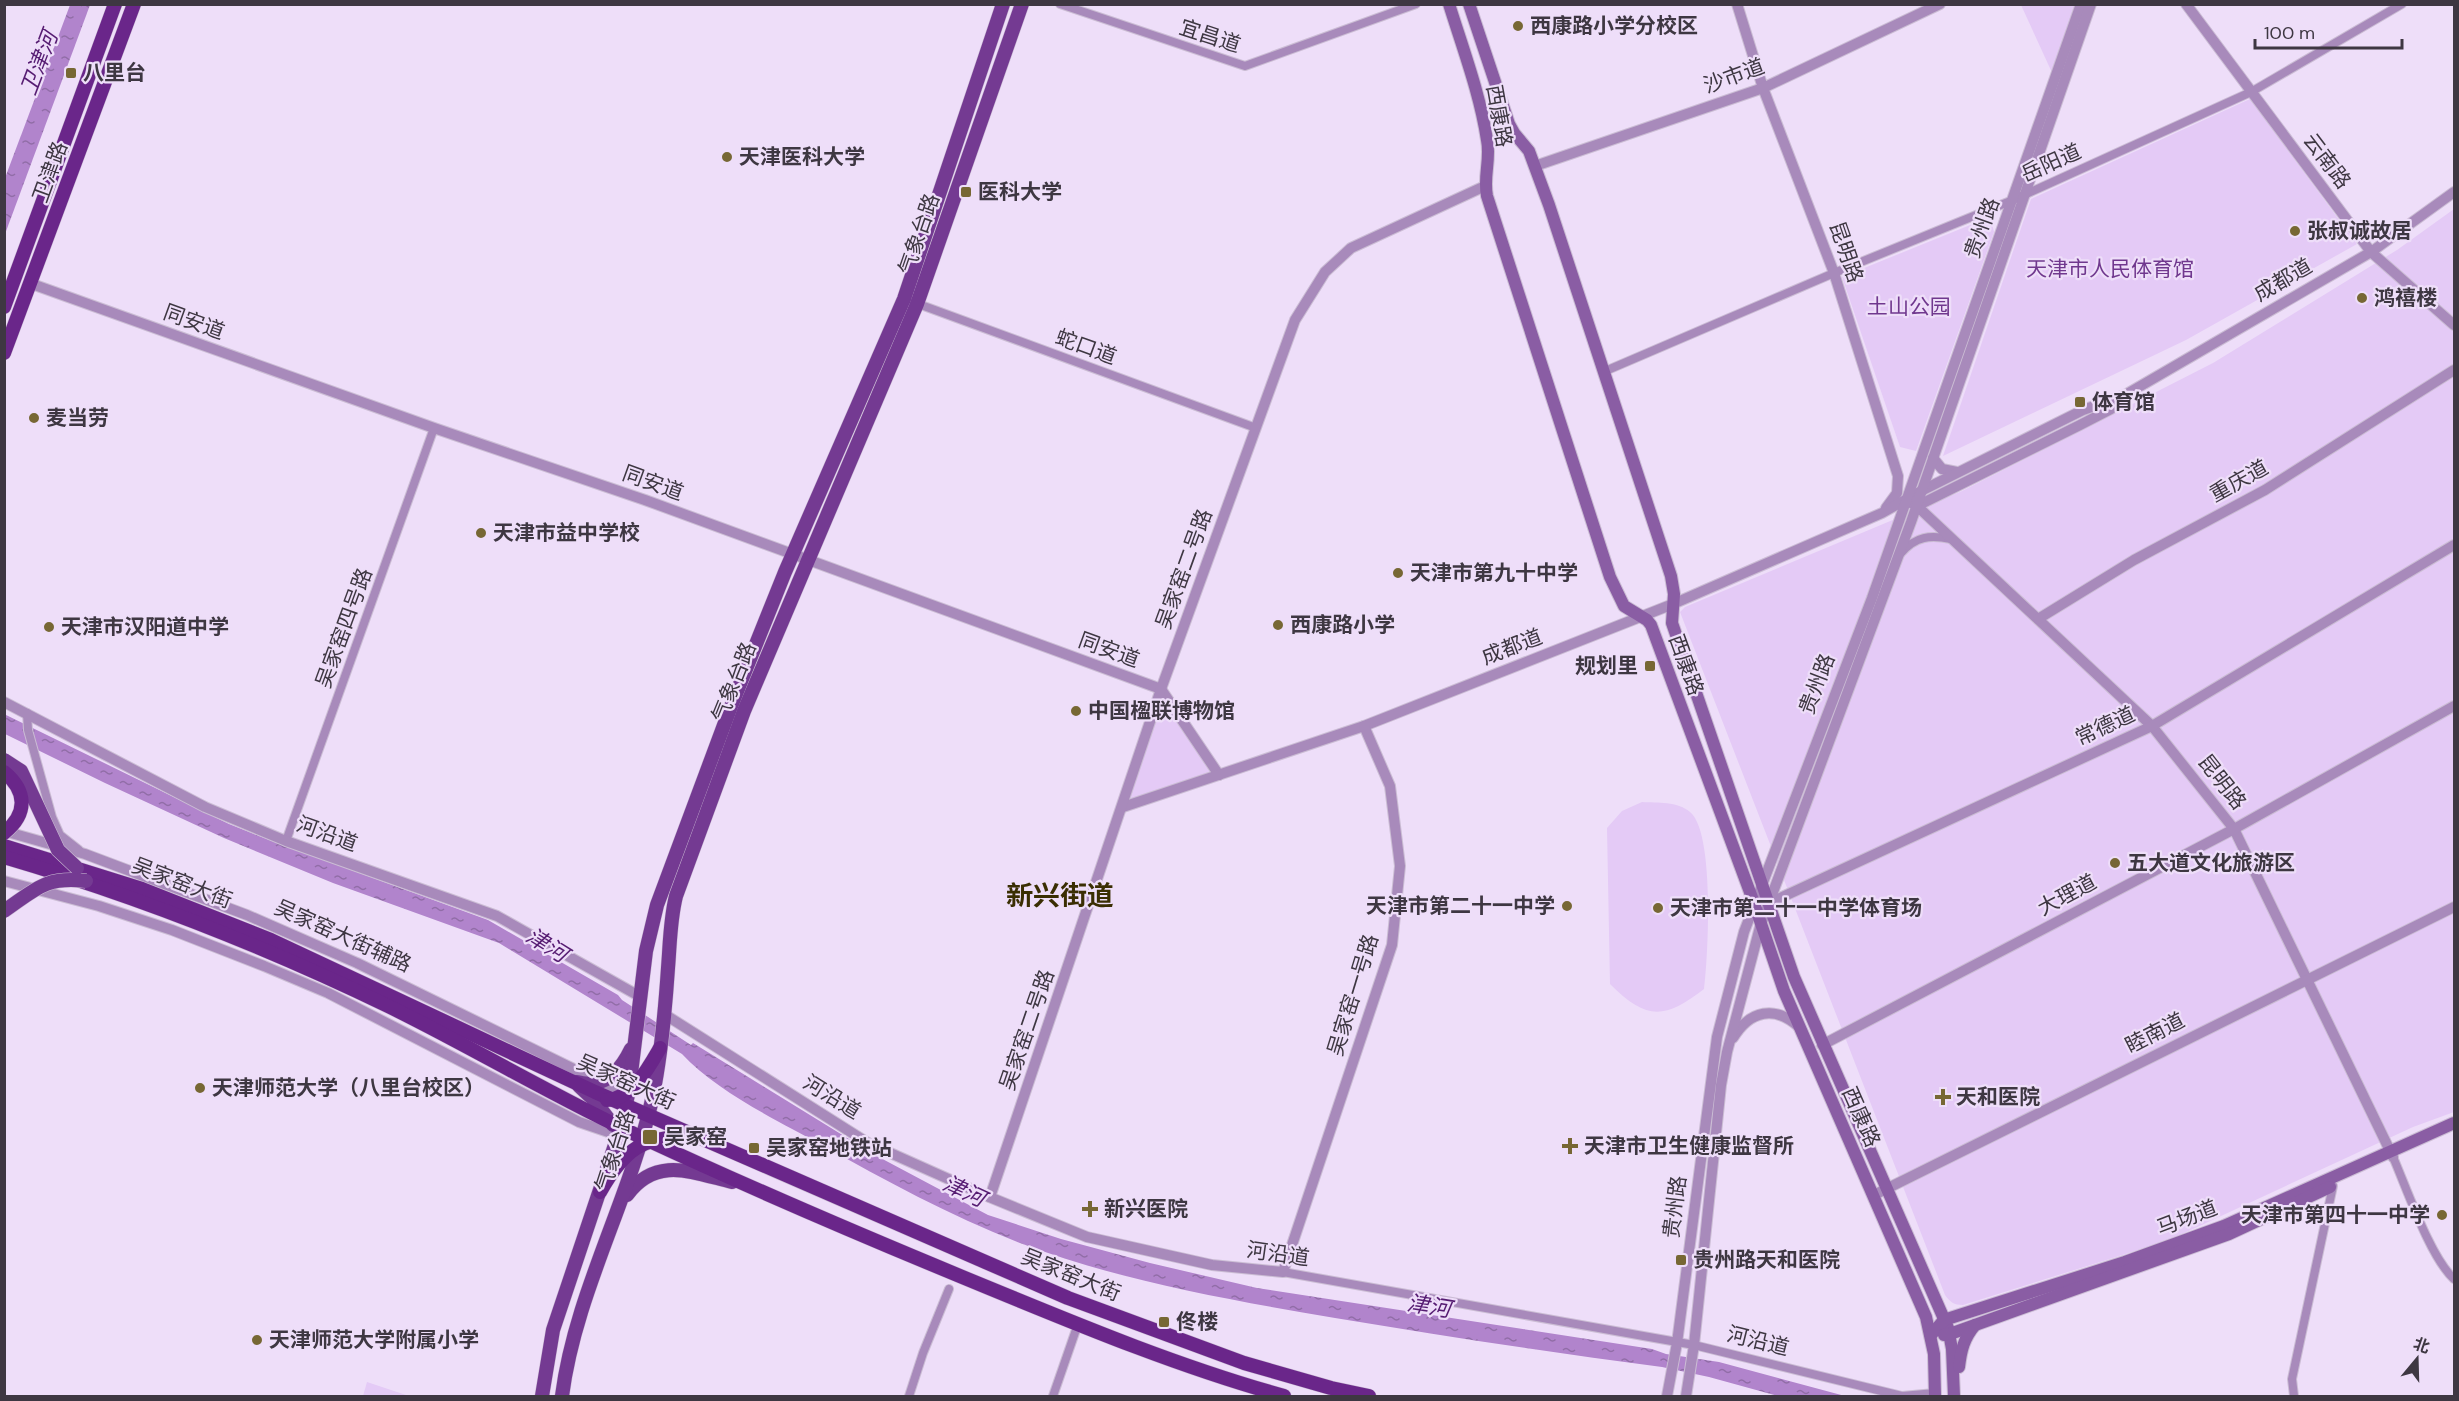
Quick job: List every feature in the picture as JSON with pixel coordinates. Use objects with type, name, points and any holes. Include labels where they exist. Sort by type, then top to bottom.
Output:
[{"type":"highway","name":"卫津路","points":[[4,307],[115,4]]},
{"type":"highway","name":"卫津路","points":[[4,353],[32,284],[134,4]]},
{"type":"highway","points":[[4,772],[16,783],[22,799],[17,821],[4,832]]},
{"type":"highway","name":"吴家窑大街","points":[[4,846],[142,889],[271,940],[439,1026],[617,1128],[874,1241],[1078,1324],[1212,1375],[1284,1396]]},
{"type":"highway","name":"吴家窑大街","points":[[4,857],[86,881],[197,922],[439,1026],[564,1077],[624,1097],[648,1116],[1057,1293],[1160,1334],[1244,1363],[1331,1388],[1369,1396]]},
{"type":"highway","points":[[504,1065],[537,1075],[594,1100],[624,1097],[647,1070],[660,1048]]},
{"type":"highway","points":[[600,1192],[622,1160],[644,1141],[682,1137],[708,1142]]},
{"type":"main road","name":"气象台路","points":[[542,1396],[553,1330],[600,1192],[617,1128],[635,1041],[646,951],[657,905],[730,709],[793,554],[904,299],[1003,4]]},
{"type":"main road","name":"气象台路","points":[[562,1396],[565,1368],[577,1326],[644,1141],[660,1048],[671,922],[676,896],[744,711],[917,304],[1022,4]]},
{"type":"main road","name":"西康路","points":[[1449,4],[1473,78],[1488,141],[1485,186],[1610,577],[1624,606],[1651,625],[1722,824],[1754,903],[1760,927],[1784,991],[1874,1195],[1926,1317],[1931,1335]]},
{"type":"main road","name":"西康路","points":[[1469,4],[1509,124],[1529,151],[1535,166],[1671,576],[1674,604],[1672,622],[1794,977],[1946,1327]]},
{"type":"main road","points":[[4,760],[21,771],[58,850],[77,868]]},
{"type":"main road","points":[[4,911],[46,883],[62,879],[86,881]]},
{"type":"main road","points":[[564,1077],[589,1085],[602,1082],[619,1069],[635,1041]]},
{"type":"main road","points":[[564,1077],[582,1088],[617,1128],[622,1160],[619,1207]]},
{"type":"main road","name":"马场道","points":[[1976,1318],[2224,1226],[2454,1123]]},
{"type":"main road","name":"马场道","points":[[1931,1335],[1946,1327],[2165,1259],[2229,1234],[2333,1186],[2391,1153],[2454,1131]]},
{"type":"main road","points":[[619,1207],[645,1176],[663,1170],[691,1173],[747,1186]]},
{"type":"main road","points":[[1888,1228],[1903,1250],[1933,1316],[1946,1327],[1956,1396]]},
{"type":"main road","points":[[1932,1293],[1948,1310],[1976,1318],[1961,1349],[1956,1396]]},
{"type":"main road","points":[[1931,1335],[1935,1395]]},
{"type":"street","name":"宜昌道","points":[[1060,4],[1245,66],[1416,4]]},
{"type":"street","name":"昆明路","points":[[1737,4],[1763,88],[1834,273],[1898,476],[1897,493],[1882,513]]},
{"type":"street","name":"沙市道","points":[[1535,166],[1763,88],[1940,4]]},
{"type":"street","name":"贵州路","points":[[1665,1396],[1671,1383],[1677,1343],[1717,1037],[1733,970],[1762,881],[1872,598],[2080,4]]},
{"type":"street","name":"贵州路","points":[[1687,1391],[1694,1345],[1717,1113],[1727,1052],[1760,927],[1917,506],[2091,4]]},
{"type":"street","name":"云南路","points":[[2186,4],[2371,252],[2454,325]]},
{"type":"street","name":"岳阳道","points":[[1603,372],[1834,273],[2027,194],[2251,92],[2402,4]]},
{"type":"street","name":"吴家窑二号路","points":[[990,1197],[1161,689],[1294,320],[1325,272],[1351,248],[1485,186]]},
{"type":"street","name":"成都道","points":[[1123,807],[1364,726],[1674,604],[1882,513],[2083,410],[2125,395],[2371,252],[2454,192]]},
{"type":"street","name":"同安道","points":[[32,284],[434,428],[645,500],[1161,689]]},
{"type":"street","name":"蛇口道","points":[[904,299],[1256,428]]},
{"type":"street","name":"重庆道","points":[[2038,619],[2134,560],[2265,490],[2454,370]]},
{"type":"street","name":"成都道","points":[[1917,506],[2111,409],[2125,395]]},
{"type":"street","name":"吴家窑四号路","points":[[286,841],[434,428]]},
{"type":"street","points":[[1933,458],[1942,469],[1949,472],[1960,472]]},
{"type":"street","points":[[1906,500],[1917,506]]},
{"type":"street","name":"昆明路","points":[[1917,506],[2152,726],[2234,829],[2391,1153]]},
{"type":"street","points":[[1899,555],[1910,543],[1923,537],[1951,539]]},
{"type":"street","name":"常德道","points":[[1754,903],[1759,906],[1769,903],[2152,726],[2454,545]]},
{"type":"street","points":[[1161,689],[1219,775]]},
{"type":"street","name":"河沿道","points":[[4,702],[205,807],[286,841],[497,916],[639,1001]]},
{"type":"street","name":"大理道","points":[[1822,1045],[2234,829],[2454,706]]},
{"type":"street","points":[[27,713],[33,750],[52,817],[60,835],[85,854]]},
{"type":"street","name":"吴家窑一号路","points":[[1283,1272],[1392,945],[1400,867],[1390,786],[1364,726]]},
{"type":"street","name":"吴家窑大街辅路","points":[[4,832],[85,854],[193,893],[309,941],[602,1082],[624,1097]]},
{"type":"street","points":[[4,880],[99,906],[172,930],[264,966],[328,993],[579,1122],[617,1128]]},
{"type":"street","name":"睦南道","points":[[1874,1195],[2454,907]]},
{"type":"street","points":[[1727,1052],[1742,1026],[1763,1013],[1779,1014],[1801,1030]]},
{"type":"street","name":"河沿道","points":[[664,1016],[868,1143],[1087,1237],[1212,1265],[1283,1272],[1694,1345],[1902,1396],[1935,1395]]},
{"type":"street","points":[[2391,1153],[2435,1252],[2445,1270],[2454,1279]]},
{"type":"street","points":[[2294,1396],[2292,1379],[2333,1186]]},
{"type":"street","points":[[909,1396],[923,1353],[949,1289]]},
{"type":"street","points":[[1053,1396],[1078,1324]]},
{"type":"green space","points":[[2021,5],[2077,5],[2054,77]]},
{"type":"green space","name":"天津市人民体育馆","points":[[2250,99],[2357,244],[2186,340],[1943,456],[2031,199]]},
{"type":"green space","name":"五大道文化旅游区","points":[[2454,209],[2454,1112],[2413,1127],[2167,1241],[1963,1305],[1955,1304],[1945,1295],[1680,612],[1685,607],[1962,491],[2213,363],[2397,250]]},
{"type":"green space","name":"土山公园","points":[[1990,217],[1994,232],[1916,451],[1900,447],[1842,277]]},
{"type":"green space","points":[[1160,685],[1218,771],[1120,802]]},
{"type":"green space","name":"天津市第二十一中学体育场","points":[[1642,802],[1673,804],[1690,812],[1698,824],[1703,844],[1708,896],[1704,989],[1678,1006],[1656,1012],[1645,1010],[1634,1004],[1610,984],[1607,828],[1622,811]]},
{"type":"green space","points":[[367,1382],[409,1396],[363,1396]]},
{"type":"water","points":[[70,5],[90,5],[5,234],[5,178]]},
{"type":"water","points":[[4,714],[229,824],[488,920],[618,995],[622,1000],[691,1045],[693,1043],[875,1155],[988,1215],[1061,1239],[1257,1288],[1652,1349],[1666,1354],[1719,1362],[1845,1396],[1778,1396],[1662,1367],[1458,1338],[1256,1304],[1136,1279],[1020,1243],[919,1197],[767,1115],[730,1093],[696,1068],[682,1054],[499,943],[333,883],[224,838],[105,783],[5,734]]},
{"type":"place","name":"西康路小学分校区","points":[[1518,26]]},
{"type":"place","name":"八里台","points":[[71,73]]},
{"type":"place","name":"天津医科大学","points":[[727,157]]},
{"type":"place","name":"医科大学","points":[[966,192]]},
{"type":"place","name":"张叔诚故居","points":[[2295,231]]},
{"type":"place","name":"鸿禧楼","points":[[2362,298]]},
{"type":"place","name":"体育馆","points":[[2080,402]]},
{"type":"place","name":"麦当劳","points":[[34,418]]},
{"type":"place","name":"天津市益中学校","points":[[481,533]]},
{"type":"place","name":"天津市第九十中学","points":[[1398,573]]},
{"type":"place","name":"西康路小学","points":[[1278,625]]},
{"type":"place","name":"天津市汉阳道中学","points":[[49,627]]},
{"type":"place","name":"规划里","points":[[1650,666]]},
{"type":"place","name":"中国楹联博物馆","points":[[1076,711]]},
{"type":"place","name":"五大道文化旅游区","points":[[2115,863]]},
{"type":"place","name":"天津市第二十一中学","points":[[1567,906]]},
{"type":"place","name":"天津市第二十一中学体育场","points":[[1658,908]]},
{"type":"place","name":"天津师范大学（八里台校区）","points":[[200,1088]]},
{"type":"place","name":"天和医院","points":[[1943,1097]]},
{"type":"place","name":"吴家窑","points":[[650,1137]]},
{"type":"place","name":"天津市卫生健康监督所","points":[[1570,1146]]},
{"type":"place","name":"吴家窑地铁站","points":[[754,1148]]},
{"type":"place","name":"新兴医院","points":[[1090,1209]]},
{"type":"place","name":"天津市第四十一中学","points":[[2442,1215]]},
{"type":"place","name":"贵州路天和医院","points":[[1681,1260]]},
{"type":"place","name":"佟楼","points":[[1164,1322]]},
{"type":"place","name":"天津师范大学附属小学","points":[[257,1340]]},
{"type":"district","name":"新兴街道","points":[[1060,895]]},
{"type":"water label","name":"卫津河","points":[[39,63]]},
{"type":"water label","name":"津河","points":[[547,945]]},
{"type":"water label","name":"津河","points":[[964,1191]]},
{"type":"water label","name":"津河","points":[[1429,1306]]}]
